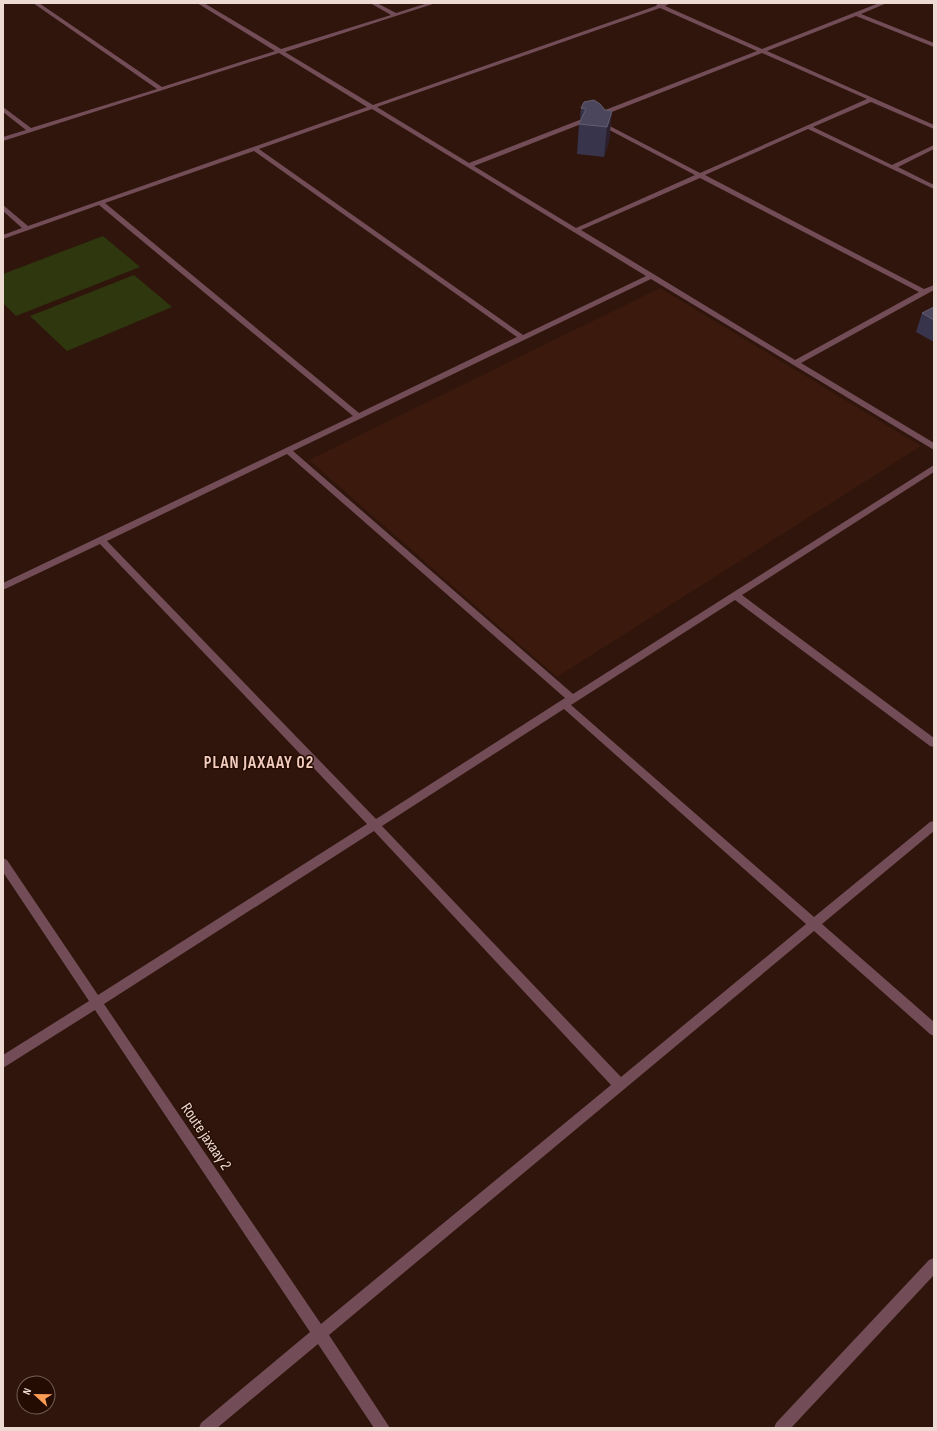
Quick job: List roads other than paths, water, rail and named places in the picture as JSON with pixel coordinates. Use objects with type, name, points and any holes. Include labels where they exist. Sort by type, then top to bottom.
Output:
[{"type":"street","points":[[36,3],[161,89]]},
{"type":"street","points":[[200,3],[934,447]]},
{"type":"street","points":[[373,3],[395,15]]},
{"type":"street","points":[[3,139],[433,3]]},
{"type":"street","points":[[3,237],[372,107],[657,4],[668,3]]},
{"type":"street","points":[[468,166],[884,3]]},
{"type":"street","points":[[657,4],[870,100],[934,127]]},
{"type":"street","points":[[856,14],[934,45]]},
{"type":"street","points":[[576,230],[870,100]]},
{"type":"street","points":[[3,109],[30,130]]},
{"type":"street","points":[[589,118],[924,292]]},
{"type":"street","points":[[808,127],[934,187]]},
{"type":"street","points":[[892,167],[934,147]]},
{"type":"street","points":[[255,148],[522,338]]},
{"type":"street","points":[[100,203],[359,417]]},
{"type":"street","points":[[3,207],[27,229]]},
{"type":"street","points":[[3,587],[651,276]]},
{"type":"street","points":[[795,363],[934,287]]},
{"type":"street","points":[[288,451],[496,631],[568,702],[934,1030]]},
{"type":"street","points":[[3,1062],[934,468]]},
{"type":"street","points":[[101,540],[375,825],[620,1085]]},
{"type":"street","points":[[735,595],[934,743]]},
{"type":"street","points":[[206,1428],[934,825]]},
{"type":"street","name":"Route jaxaay 2","points":[[3,863],[383,1428]]},
{"type":"street","points":[[781,1428],[934,1265]]},
{"type":"district","name":"PLAN JAXAAY 02","points":[[259,762]]}]
